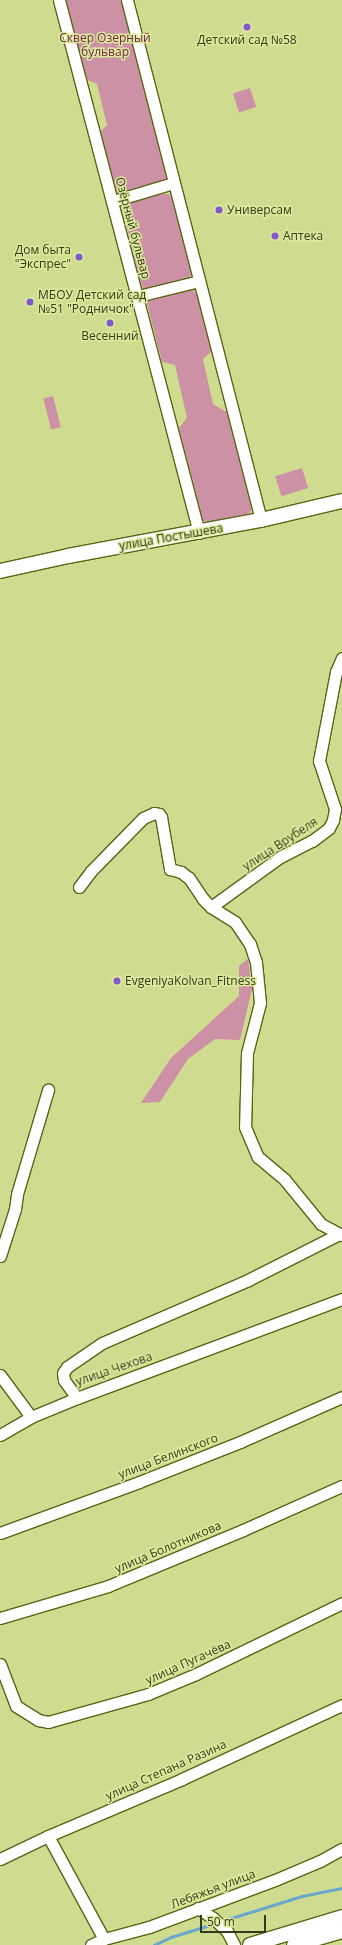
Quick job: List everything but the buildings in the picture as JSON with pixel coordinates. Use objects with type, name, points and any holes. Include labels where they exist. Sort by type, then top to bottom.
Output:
[{"type":"main road","name":"улица Постышева","points":[[0,571],[68,556],[199,533],[342,501]]},
{"type":"main road","points":[[250,1945],[342,1917]]},
{"type":"main road","points":[[294,1945],[342,1931]]},
{"type":"street","name":"Озёрный бульвар","points":[[59,0],[138,296],[199,533]]},
{"type":"street","points":[[127,0],[173,184],[261,520]]},
{"type":"street","points":[[113,201],[173,184]]},
{"type":"street","points":[[138,296],[199,281]]},
{"type":"street","name":"улица Врубеля","points":[[212,907],[280,857],[312,841],[329,828],[333,820],[335,809],[319,761],[336,672],[342,658]]},
{"type":"street","points":[[79,887],[91,871],[143,818],[154,813],[159,814],[170,869],[181,872],[189,878],[203,899],[212,907],[235,922],[250,944],[256,962],[260,1003],[247,1053],[245,1127],[258,1157],[285,1180],[321,1224],[340,1235]]},
{"type":"street","points":[[0,1256],[15,1209],[17,1194],[48,1090]]},
{"type":"street","name":"улица Чехова","points":[[340,1235],[248,1280],[102,1343],[67,1367],[63,1373],[64,1380],[77,1398],[342,1298]]},
{"type":"street","points":[[0,1375],[31,1417]]},
{"type":"street","points":[[0,1435],[31,1417],[77,1398]]},
{"type":"street","name":"улица Белинского","points":[[0,1533],[139,1482],[240,1442],[342,1398]]},
{"type":"street","name":"улица Болотникова","points":[[0,1618],[108,1586],[243,1530],[342,1486]]},
{"type":"street","name":"улица Пугачёва","points":[[0,1664],[16,1706],[38,1720],[48,1722],[148,1694],[196,1674],[342,1603]]},
{"type":"street","name":"улица Степана Разина","points":[[0,1859],[48,1836],[182,1779],[342,1705]]},
{"type":"street","points":[[48,1836],[104,1939]]},
{"type":"street","name":"Лебяжья улица","points":[[91,1945],[104,1939],[149,1927],[313,1864],[342,1849]]},
{"type":"street","points":[[198,1908],[213,1918],[227,1931],[234,1945]]},
{"type":"green space","name":"Сквер Озерный бульвар","points":[[65,0],[122,0],[168,181],[118,195],[100,132],[107,125],[97,84],[86,79]]},
{"type":"green space","points":[[250,88],[256,107],[239,113],[233,94]]},
{"type":"green space","points":[[168,194],[172,197],[192,272],[189,279],[147,290],[143,288],[141,283],[123,211],[127,202]]},
{"type":"green space","points":[[193,289],[197,295],[213,350],[203,359],[213,404],[230,414],[252,509],[248,514],[212,522],[203,521],[179,428],[187,418],[175,365],[162,362],[146,299]]},
{"type":"green space","points":[[53,396],[61,427],[51,429],[43,398]]},
{"type":"green space","points":[[302,468],[308,488],[281,496],[275,476]]},
{"type":"green space","points":[[248,959],[252,989],[240,1040],[215,1039],[188,1059],[160,1102],[141,1103],[171,1058],[239,996],[239,966]]},
{"type":"waterway","points":[[225,1920],[302,1896],[342,1888]]},
{"type":"waterway","points":[[154,1945],[171,1937],[210,1925]]},
{"type":"place","name":"Детский сад №58","points":[[247,27]]},
{"type":"place","name":"Универсам","points":[[219,210]]},
{"type":"place","name":"Аптека","points":[[275,236]]},
{"type":"place","name":"Дом быта \"Экспрес\"","points":[[79,257]]},
{"type":"place","name":"МБОУ Детский сад №51 \"Родничок\"","points":[[30,302]]},
{"type":"place","name":"Весенний","points":[[110,323]]},
{"type":"place","name":"EvgeniyaKolvan_Fitness","points":[[117,981]]}]
